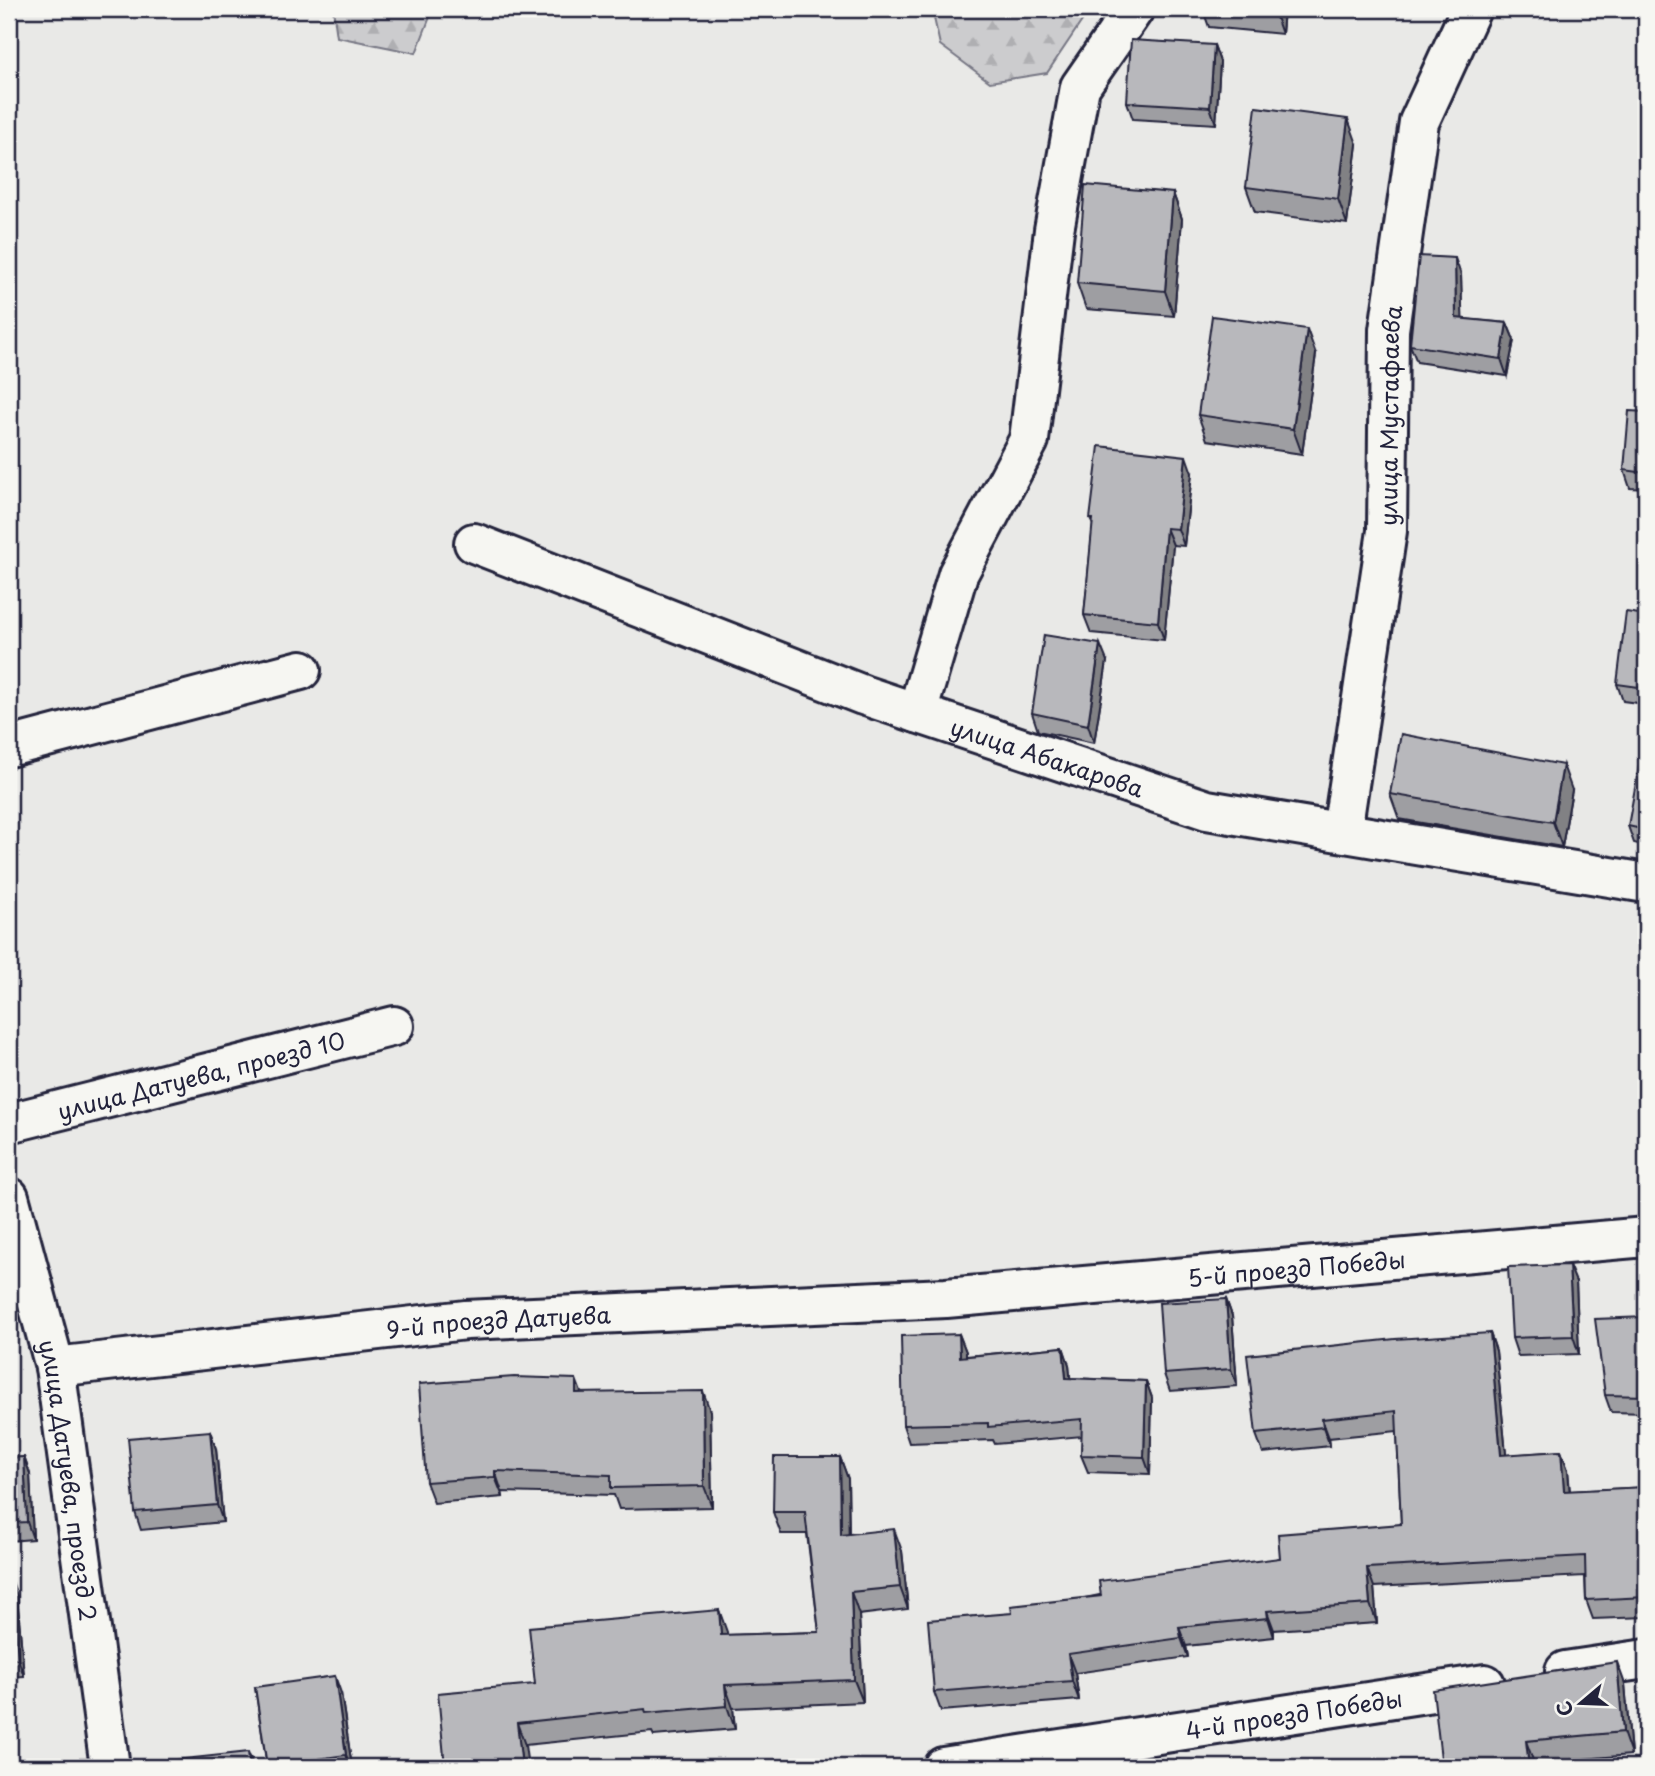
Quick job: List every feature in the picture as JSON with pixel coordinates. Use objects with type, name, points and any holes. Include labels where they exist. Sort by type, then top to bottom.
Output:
[{"type":"street","points":[[916,713],[958,574],[1028,440],[1054,230],[1080,87],[1134,9]]},
{"type":"street","name":"улица Мустафаева","points":[[1342,832],[1387,531],[1389,330],[1419,122],[1471,9]]},
{"type":"street","name":"улица Абакарова","points":[[474,543],[863,695],[1207,810],[1646,883]]},
{"type":"street","points":[[9,747],[301,670]]},
{"type":"street","name":"улица Датуева, проезд 10","points":[[9,1124],[394,1026]]},
{"type":"street","name":"улица Датуева, проезд 2","points":[[9,1197],[55,1367],[110,1767]]},
{"type":"street","name":"5-й проезд Победы","points":[[946,1298],[1646,1237]]},
{"type":"street","name":"9-й проезд Датуева","points":[[55,1367],[466,1320],[946,1298]]},
{"type":"street","name":"4-й проезд Победы","points":[[943,1767],[1646,1659]]},
{"type":"green space","points":[[333,9],[433,9],[416,53],[337,37]]},
{"type":"green space","points":[[932,9],[1090,9],[1047,73],[990,82],[940,45]]},
{"type":"building","points":[[1276,9],[1276,17],[1203,10]]},
{"type":"building","points":[[1131,40],[1214,45],[1210,107],[1127,102]]},
{"type":"building","points":[[1256,107],[1348,119],[1338,199],[1246,187]]},
{"type":"building","points":[[1085,185],[1173,193],[1165,291],[1077,283]]},
{"type":"building","points":[[1419,256],[1455,258],[1456,318],[1507,323],[1501,359],[1410,345]]},
{"type":"building","points":[[1212,316],[1307,329],[1293,429],[1198,415]]},
{"type":"building","points":[[1629,411],[1646,412],[1646,473],[1624,470]]},
{"type":"building","points":[[1099,446],[1186,456],[1178,529],[1166,528],[1158,622],[1084,615],[1093,519],[1090,519]]},
{"type":"building","points":[[1626,612],[1646,615],[1646,688],[1617,684]]},
{"type":"building","points":[[1044,635],[1100,644],[1088,725],[1032,713]]},
{"type":"building","points":[[1401,734],[1563,765],[1553,822],[1390,794]]},
{"type":"building","points":[[1639,766],[1646,768],[1646,830],[1628,826]]},
{"type":"building","points":[[1569,1265],[1573,1336],[1512,1338],[1508,1267]]},
{"type":"building","points":[[1226,1299],[1231,1369],[1164,1374],[1159,1303]]},
{"type":"building","points":[[1646,1317],[1646,1396],[1605,1395],[1595,1319]]},
{"type":"building","points":[[1490,1333],[1501,1455],[1561,1451],[1564,1491],[1646,1487],[1646,1597],[1586,1600],[1585,1556],[1367,1568],[1370,1604],[1267,1611],[1268,1618],[1179,1627],[1181,1638],[1068,1654],[1072,1681],[934,1692],[928,1620],[1012,1613],[1011,1606],[1101,1596],[1099,1581],[1280,1558],[1278,1534],[1401,1524],[1396,1411],[1322,1419],[1323,1427],[1256,1434],[1247,1355],[1395,1339]]},
{"type":"building","points":[[959,1334],[960,1357],[1063,1347],[1066,1378],[1146,1381],[1144,1457],[1081,1455],[1082,1419],[988,1427],[988,1423],[903,1425],[901,1336]]},
{"type":"building","points":[[514,1377],[576,1379],[576,1393],[703,1391],[704,1486],[611,1488],[611,1475],[495,1471],[495,1477],[426,1482],[419,1384]]},
{"type":"building","points":[[210,1431],[217,1505],[135,1512],[128,1438]]},
{"type":"building","points":[[24,1457],[27,1522],[9,1523],[9,1458]]},
{"type":"building","points":[[774,1457],[840,1457],[841,1535],[894,1529],[900,1587],[851,1592],[854,1680],[725,1685],[727,1706],[646,1713],[645,1709],[517,1723],[522,1767],[445,1767],[438,1693],[535,1684],[529,1627],[719,1610],[721,1635],[819,1632],[805,1512],[773,1512]]},
{"type":"building","points":[[11,1578],[18,1659],[9,1659]]},
{"type":"building","points":[[1617,1662],[1623,1732],[1526,1741],[1529,1766],[1442,1767],[1433,1690]]},
{"type":"building","points":[[335,1676],[346,1755],[267,1766],[255,1687]]},
{"type":"building","points":[[248,1752],[250,1767],[168,1767],[167,1761]]},
{"type":"building","points":[[9,1762],[36,1762],[36,1767],[9,1767]]}]
